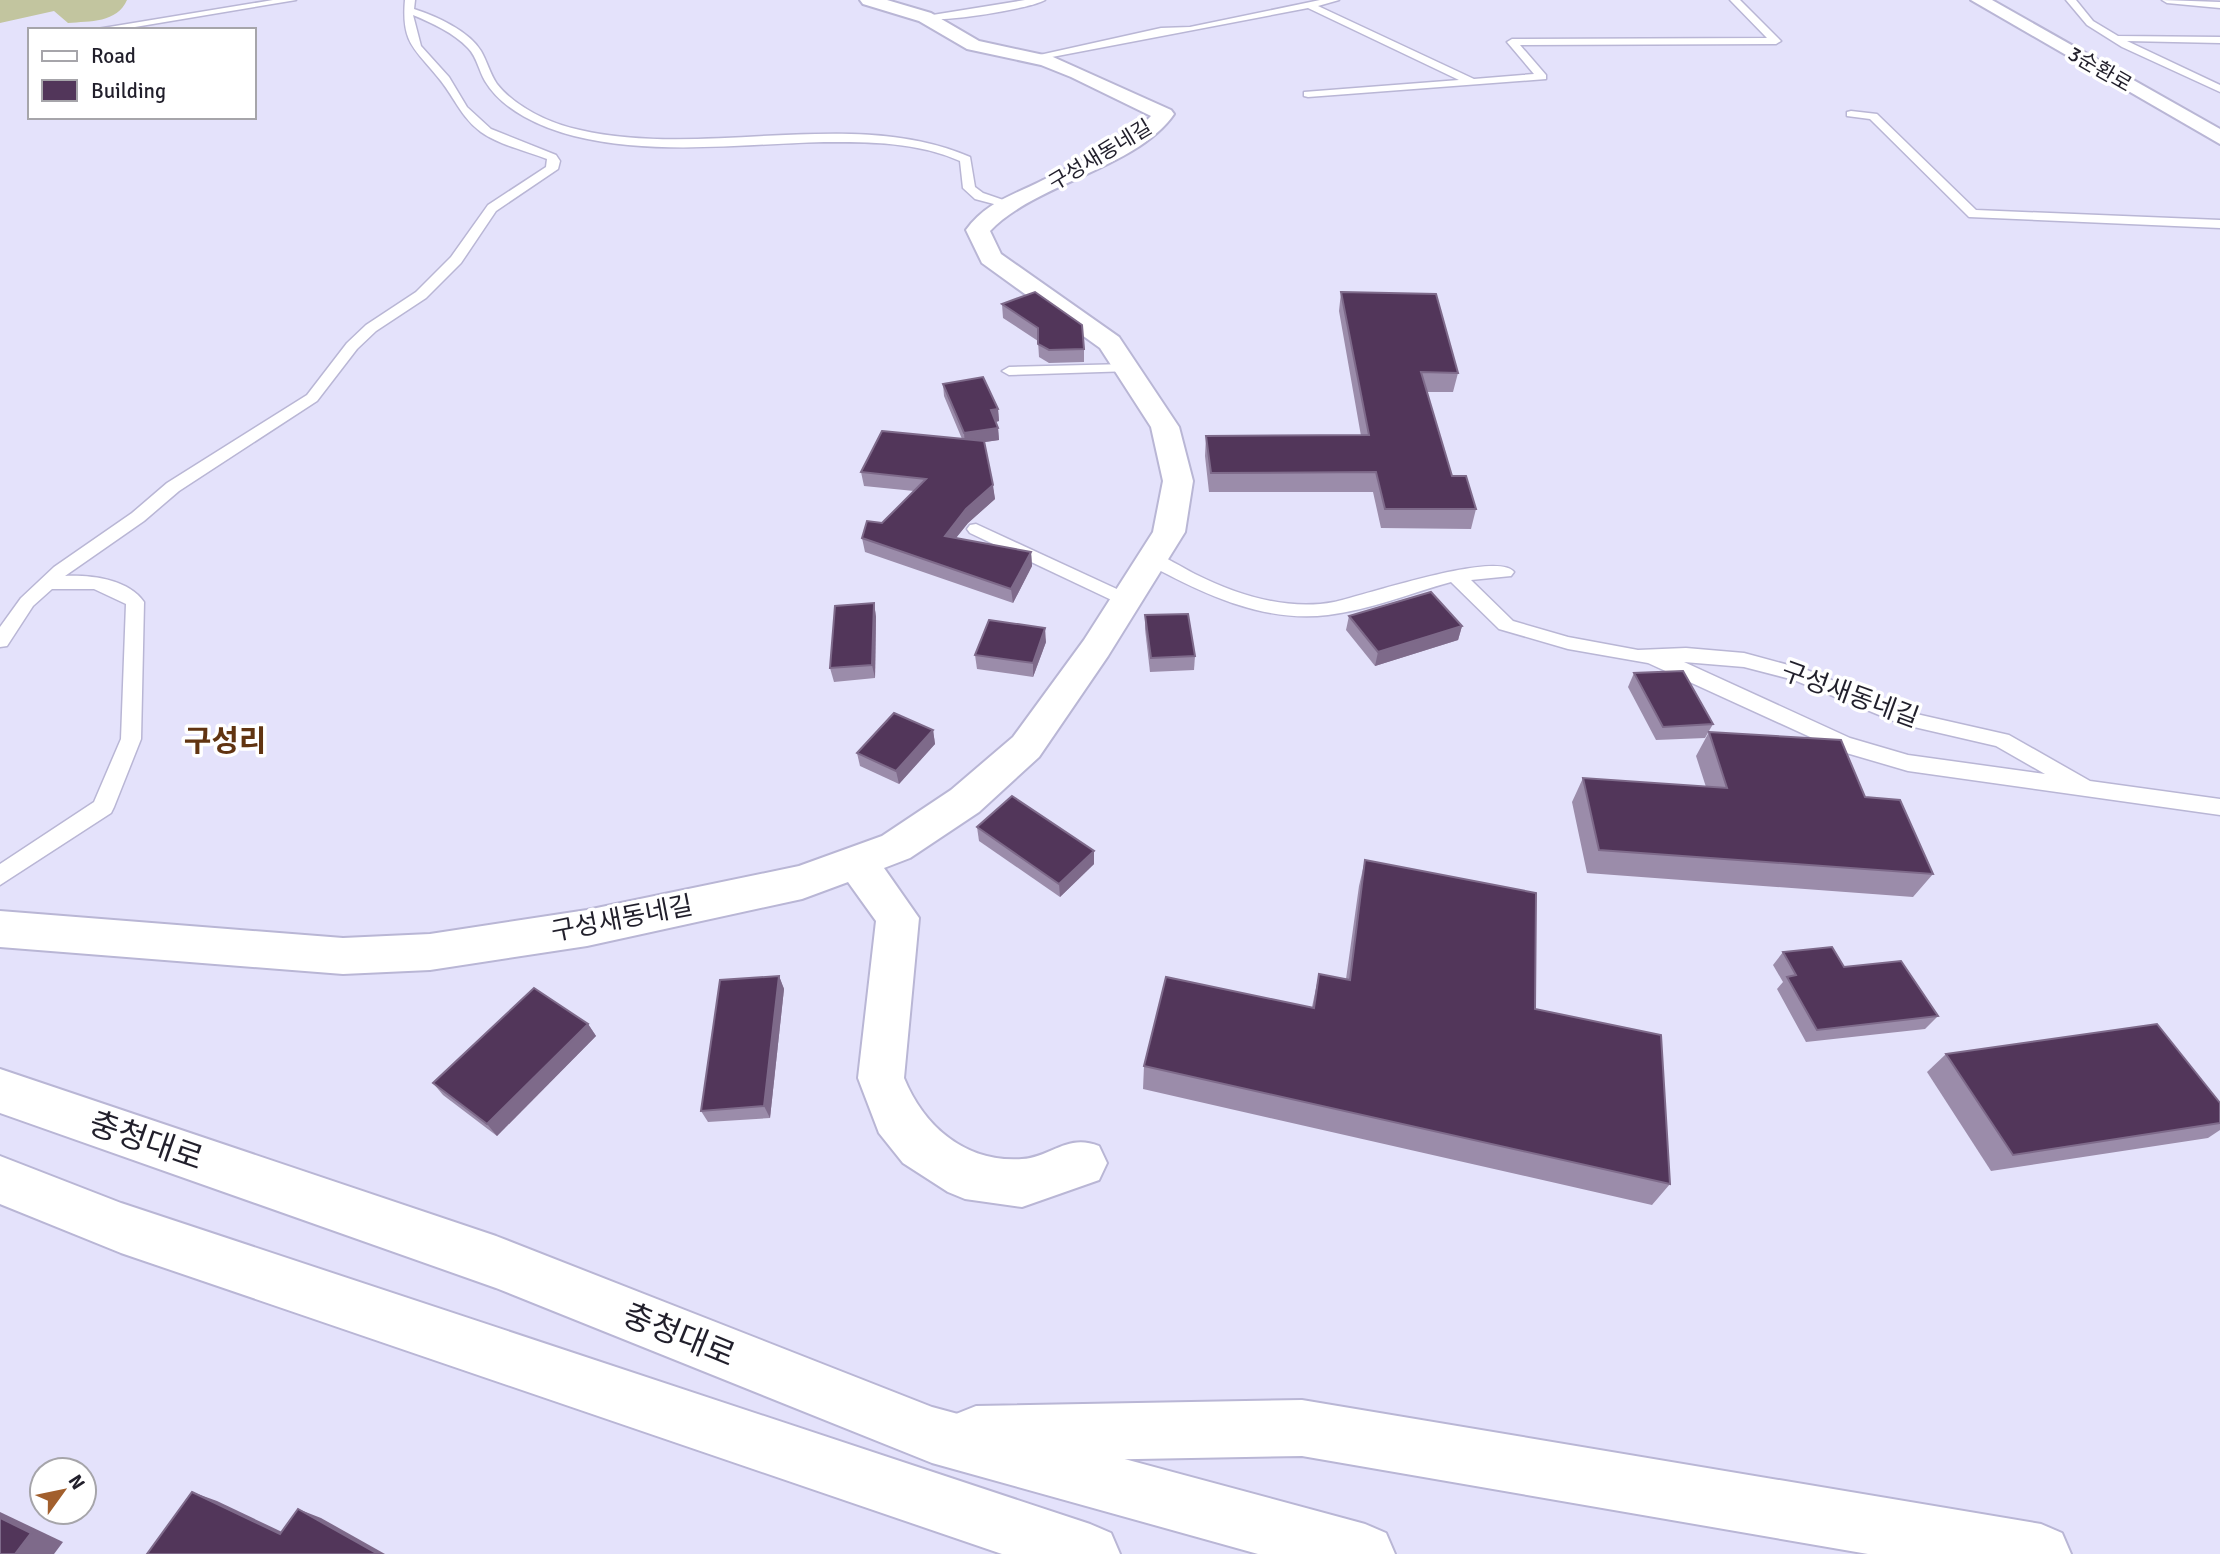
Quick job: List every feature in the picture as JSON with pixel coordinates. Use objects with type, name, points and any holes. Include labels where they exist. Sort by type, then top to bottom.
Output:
[{"type":"main road","name":"구성새동네길","points":[[0,929],[343,956],[430,952],[587,928],[802,882],[896,847],[965,801],[1026,747],[1126,600],[1169,531],[1178,481],[1165,427],[1110,342],[991,258],[978,230],[999,208],[1051,186],[1125,144],[1153,126],[1164,114],[1077,73],[1031,58],[973,45],[925,17],[869,0]]},
{"type":"main road","name":"3순환로","points":[[1980,0],[2220,138]]},
{"type":"main road","name":"3순환로","points":[[2006,0],[2220,122]]},
{"type":"main road","points":[[856,862],[898,918],[881,1078],[896,1117],[920,1147],[965,1175],[1022,1183],[1082,1163]]},
{"type":"main road","name":"충청대로","points":[[0,1091],[496,1262],[932,1435],[1365,1554]]},
{"type":"main road","points":[[0,1180],[121,1228],[1090,1554]]},
{"type":"main road","points":[[932,1435],[1302,1428],[2041,1554]]},
{"type":"lane","points":[[109,28],[291,0]]},
{"type":"lane","points":[[925,17],[958,15],[1040,0]]},
{"type":"lane","points":[[1296,0],[1472,82]]},
{"type":"lane","points":[[1031,58],[1161,31],[1190,30],[1334,0]]},
{"type":"lane","points":[[1308,94],[1542,76],[1512,42],[1776,41],[1735,0]]},
{"type":"lane","points":[[2071,0],[2090,23],[2114,38],[2220,89]]},
{"type":"lane","points":[[2167,0],[2220,5]]},
{"type":"lane","points":[[0,641],[27,603],[48,583],[173,487],[312,398],[328,381],[352,346],[372,328],[421,295],[448,269],[471,242],[492,208],[552,169],[554,161],[544,151],[495,135],[463,109],[445,79],[426,61],[416,46],[408,21],[410,5],[466,41],[475,49],[495,88],[519,108],[552,127],[590,136],[709,144],[907,141],[951,150],[966,159],[969,188],[979,196],[1009,204]]},
{"type":"lane","points":[[2114,38],[2220,40]]},
{"type":"lane","points":[[1851,114],[1873,116],[1973,214],[2220,224]]},
{"type":"lane","points":[[1009,372],[1127,368]]},
{"type":"lane","points":[[976,529],[1126,600]]},
{"type":"lane","points":[[1152,559],[1192,581],[1239,600],[1294,608],[1328,609],[1454,575],[1505,572]]},
{"type":"lane","name":"구성새동네길","points":[[1454,575],[1506,625],[1568,643],[1679,667],[1843,744],[1908,763],[2220,807]]},
{"type":"lane","points":[[0,876],[103,807],[131,739],[135,602],[115,587],[79,582],[48,583]]},
{"type":"lane","name":"구성새동네길","points":[[1638,657],[1686,655],[1744,660],[1800,675],[1908,719],[2002,740],[2089,790]]},
{"type":"green space","points":[[0,0],[127,0],[117,13],[94,21],[68,23],[54,11],[0,23]]},
{"type":"building","points":[[1035,292],[1082,325],[1084,349],[1049,350],[1038,344],[1038,328],[1002,304]]},
{"type":"building","points":[[1341,292],[1436,294],[1458,373],[1421,372],[1452,476],[1466,476],[1476,509],[1385,509],[1376,472],[1211,473],[1206,436],[1369,435]]},
{"type":"building","points":[[983,377],[998,409],[991,410],[998,428],[964,433],[943,384]]},
{"type":"building","points":[[882,431],[984,441],[993,485],[966,509],[945,536],[1031,552],[1011,589],[862,538],[867,521],[882,523],[926,479],[861,472]]},
{"type":"building","points":[[1431,592],[1462,626],[1378,652],[1349,616]]},
{"type":"building","points":[[874,603],[872,665],[830,668],[835,606]]},
{"type":"building","points":[[1188,614],[1195,656],[1151,658],[1145,615]]},
{"type":"building","points":[[989,620],[1045,628],[1033,663],[975,655]]},
{"type":"building","points":[[1683,671],[1713,724],[1663,727],[1634,673]]},
{"type":"building","points":[[894,713],[933,730],[896,771],[857,753]]},
{"type":"building","points":[[1709,732],[1841,740],[1865,797],[1900,800],[1933,874],[1599,850],[1583,778],[1727,788]]},
{"type":"building","points":[[1012,796],[1094,851],[1059,884],[977,827]]},
{"type":"building","points":[[1365,860],[1536,893],[1535,1009],[1661,1035],[1670,1184],[1144,1066],[1166,977],[1314,1008],[1319,974],[1350,980]]},
{"type":"building","points":[[1832,947],[1844,967],[1901,961],[1938,1016],[1817,1030],[1787,977],[1796,975],[1783,952]]},
{"type":"building","points":[[779,976],[764,1106],[701,1111],[720,980]]},
{"type":"building","points":[[534,988],[588,1024],[487,1124],[433,1083]]},
{"type":"building","points":[[2157,1024],[2220,1103],[2220,1123],[2013,1155],[1946,1054]]},
{"type":"building","points":[[192,1492],[280,1534],[298,1509],[378,1554],[147,1554]]},
{"type":"building","points":[[0,1518],[31,1533],[15,1554],[0,1554]]},
{"type":"district","name":"구성리","points":[[225,741]]}]
